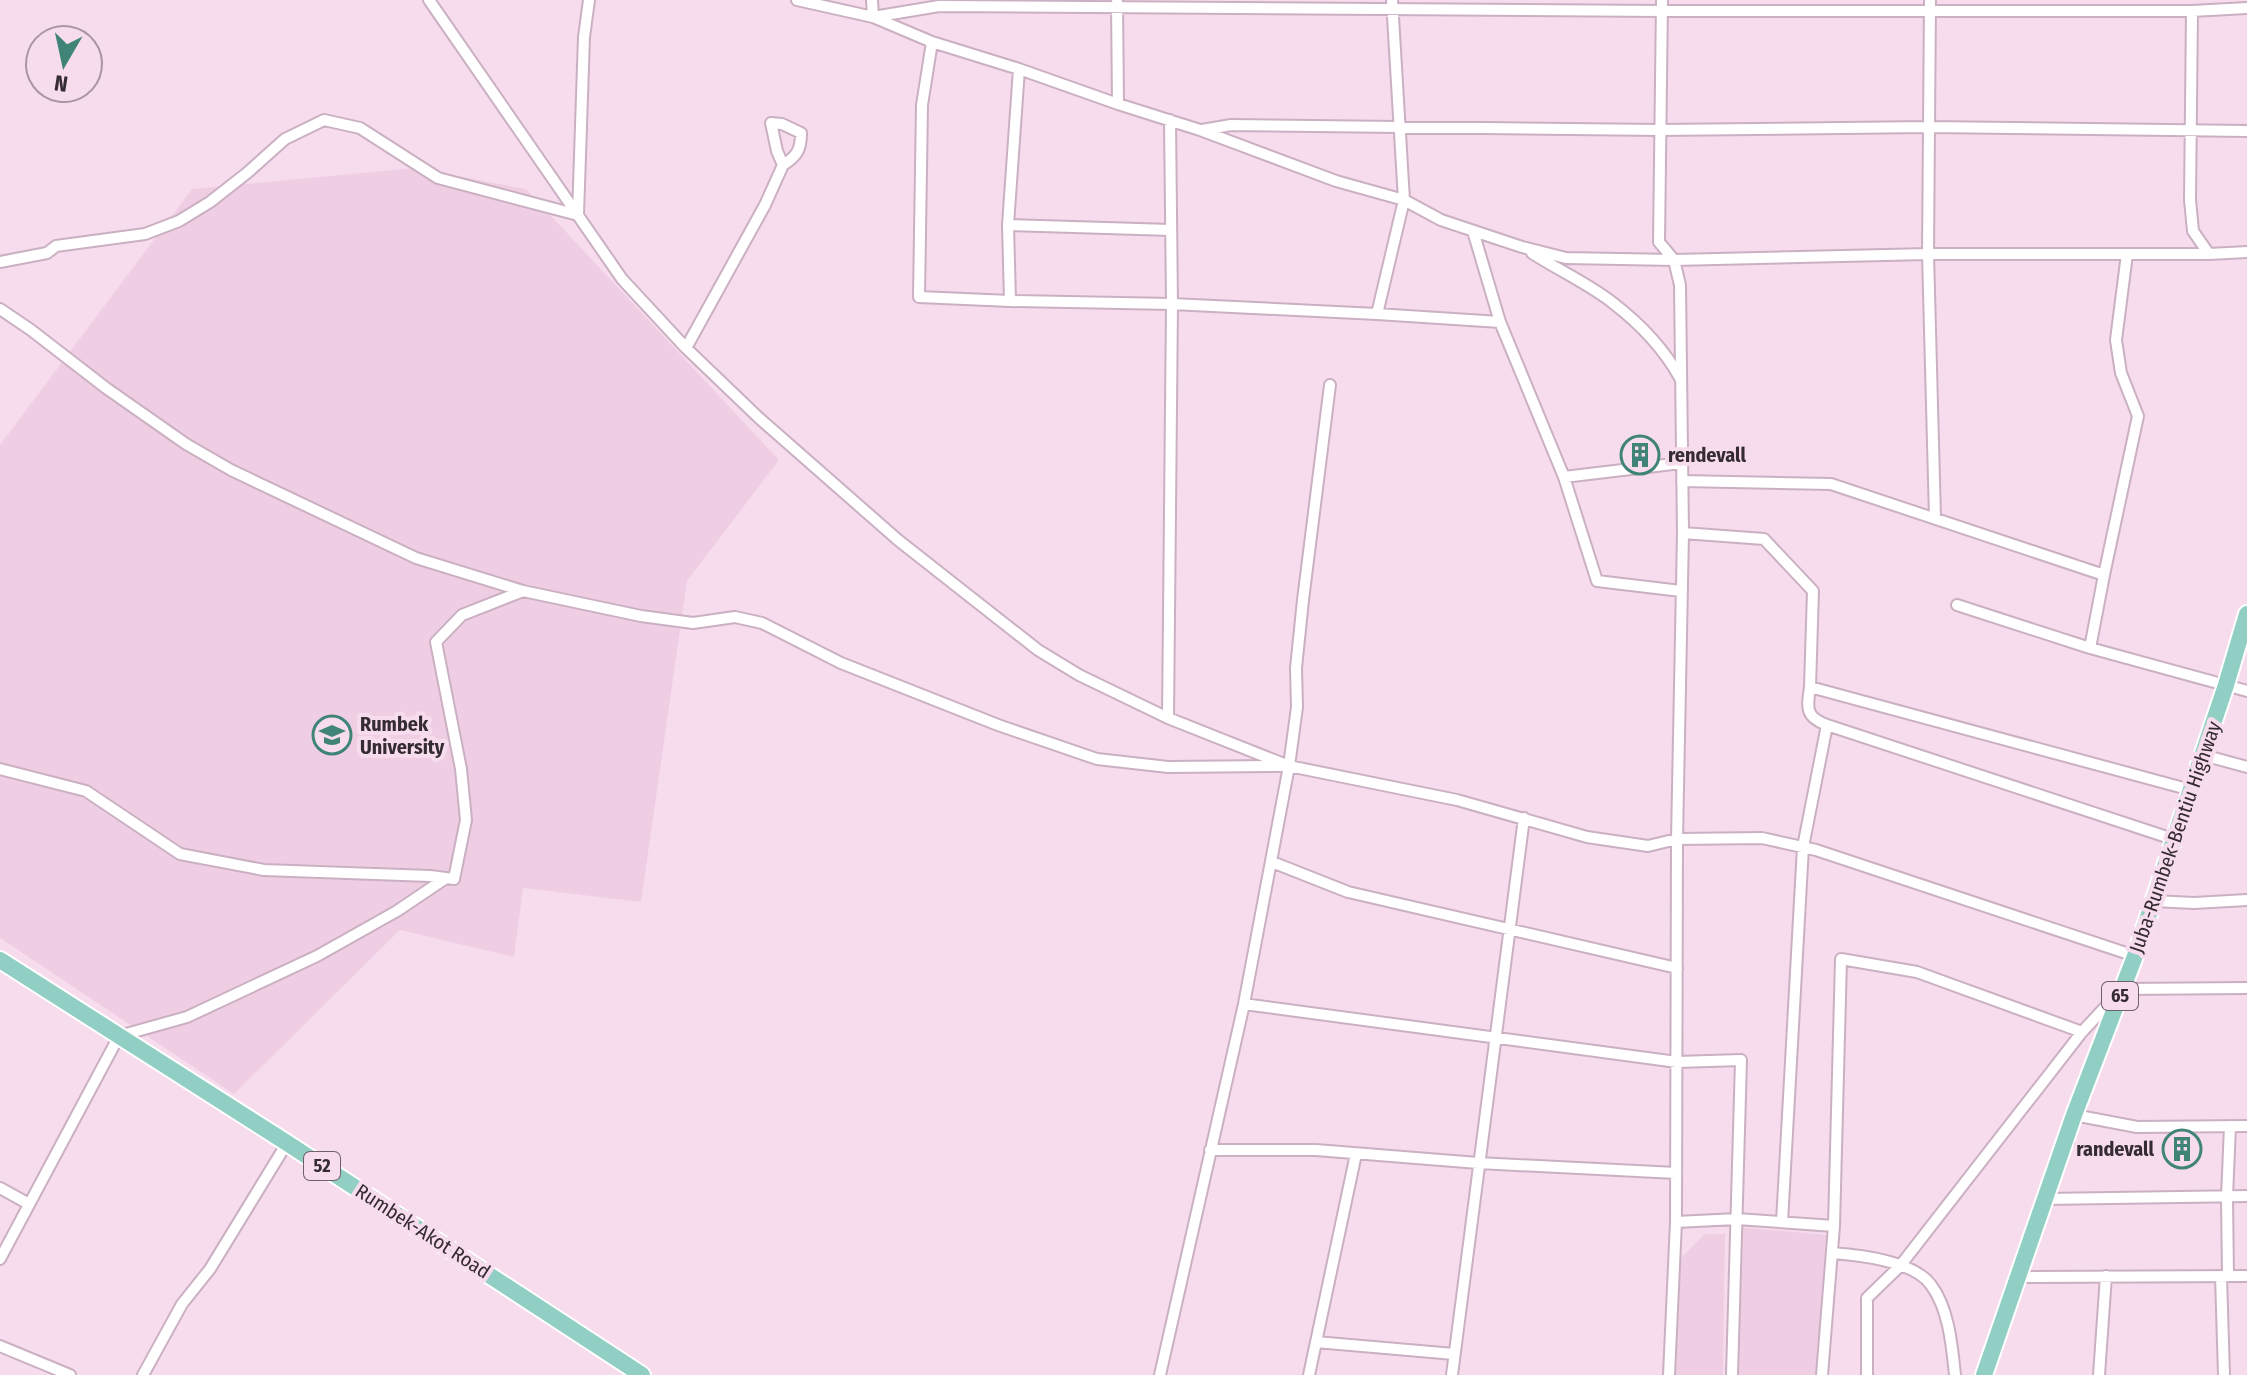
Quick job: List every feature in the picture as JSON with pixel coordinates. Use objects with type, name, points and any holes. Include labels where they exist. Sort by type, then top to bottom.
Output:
[{"type":"main road","name":"Juba-Rumbek-Bentiu Highway","points":[[1984,1375],[2074,1115],[2135,956],[2247,615]]},
{"type":"main road","name":"Rumbek-Akot Road","points":[[0,960],[642,1375]]},
{"type":"street","points":[[429,0],[622,279],[686,348],[759,418],[888,531],[1038,650],[1079,675],[1168,718],[1289,766],[1457,800],[1587,837],[1648,846],[1677,839],[1762,838],[1803,847],[2135,956]]},
{"type":"street","points":[[578,215],[584,37],[589,0]]},
{"type":"street","points":[[797,0],[873,17],[932,42],[1200,130],[1336,181],[1404,200],[1441,220],[1566,258],[1674,260],[1928,254],[2247,252]]},
{"type":"street","points":[[872,0],[873,17]]},
{"type":"street","points":[[873,17],[939,6],[1117,3],[2175,6],[2192,11],[2247,8]]},
{"type":"street","points":[[1117,3],[1118,104]]},
{"type":"street","points":[[1377,314],[1404,200],[1392,4]]},
{"type":"street","points":[[1929,5],[1928,254],[1935,518]]},
{"type":"street","points":[[1662,6],[1659,242],[1674,260],[1680,285],[1683,533],[1677,839],[1676,1222],[1669,1375]]},
{"type":"street","points":[[2192,11],[2190,200],[2193,231],[2209,254]]},
{"type":"street","points":[[932,42],[922,105],[919,297],[1172,304],[1500,322]]},
{"type":"street","points":[[1010,301],[1008,225],[1019,69]]},
{"type":"street","points":[[0,262],[47,253],[56,246],[145,234],[179,221],[210,202],[285,139],[324,120],[360,128],[438,178],[578,215]]},
{"type":"street","points":[[1168,718],[1172,304],[1170,120]]},
{"type":"street","points":[[1200,130],[1231,125],[1660,130],[1928,127],[2247,131]]},
{"type":"street","points":[[686,348],[765,205],[783,165]]},
{"type":"street","points":[[1008,225],[1171,230]]},
{"type":"street","points":[[1473,231],[1500,322],[1564,477],[1597,581],[1681,591]]},
{"type":"street","points":[[1522,247],[1612,302],[1669,359],[1681,379]]},
{"type":"street","points":[[2090,648],[2138,416],[2121,373],[2116,340],[2127,254]]},
{"type":"street","points":[[0,309],[186,444],[231,470],[416,558],[523,591],[641,616],[693,623],[735,617],[762,623],[841,663],[998,725],[1097,759],[1168,767],[1289,766]]},
{"type":"street","points":[[1160,1375],[1244,1004],[1289,766],[1297,707],[1296,668],[1330,385]]},
{"type":"street","points":[[1564,477],[1681,463]]},
{"type":"street","points":[[1682,481],[1831,484],[2104,575]]},
{"type":"street","points":[[1683,533],[1764,539],[1813,591],[1807,704],[1809,714],[1815,720],[2173,839]]},
{"type":"street","points":[[0,769],[86,791],[180,854],[264,870],[454,879],[466,820],[461,769],[436,642],[462,615],[523,591]]},
{"type":"street","points":[[1957,605],[2090,648],[2247,691]]},
{"type":"street","points":[[1810,687],[2191,790]]},
{"type":"street","points":[[1782,1222],[1803,847],[1827,725]]},
{"type":"street","points":[[2203,755],[2247,767]]},
{"type":"street","points":[[1452,1375],[1524,818]]},
{"type":"street","points":[[1272,862],[1348,892],[1677,968]]},
{"type":"street","points":[[0,1259],[119,1036],[187,1017],[317,956],[397,911],[446,878]]},
{"type":"street","points":[[2153,901],[2194,903],[2247,900]]},
{"type":"street","points":[[1822,1375],[1834,1226],[1841,959],[1917,972],[2082,1032]]},
{"type":"street","points":[[1867,1375],[1867,1298],[1900,1266],[2082,1032],[2122,989],[2247,988]]},
{"type":"street","points":[[1244,1004],[1677,1062],[1741,1060],[1732,1375]]},
{"type":"street","points":[[2074,1115],[2137,1127],[2247,1126]]},
{"type":"street","points":[[2224,1375],[2230,1126]]},
{"type":"street","points":[[143,1375],[182,1304],[210,1269],[287,1143]]},
{"type":"street","points":[[1210,1150],[1316,1150],[1478,1163],[1676,1173]]},
{"type":"street","points":[[1309,1375],[1356,1154]]},
{"type":"street","points":[[0,1188],[29,1204]]},
{"type":"street","points":[[2044,1199],[2247,1196]]},
{"type":"street","points":[[1676,1222],[1737,1219],[1834,1226]]},
{"type":"street","points":[[1832,1253],[1858,1255],[1920,1274],[1939,1300],[1949,1330],[1955,1375]]},
{"type":"street","points":[[2099,1375],[2106,1276]]},
{"type":"street","points":[[2018,1277],[2247,1276]]},
{"type":"street","points":[[1316,1342],[1454,1354]]},
{"type":"street","points":[[0,1346],[70,1375]]},
{"type":"shaded area","name":"Rumbek University","points":[[414,168],[526,189],[779,460],[687,581],[641,902],[523,888],[514,957],[400,930],[234,1094],[0,938],[0,445],[192,189]]},
{"type":"shaded area","points":[[1737,1227],[1829,1235],[1816,1375],[1735,1375]]},
{"type":"shaded area","points":[[1705,1234],[1725,1234],[1723,1375],[1676,1375],[1678,1261]]},
{"type":"place","name":"rendevall","points":[[1640,455]]},
{"type":"place","name":"Rumbek University","points":[[332,735]]},
{"type":"place","name":"randevall","points":[[2182,1149]]}]
